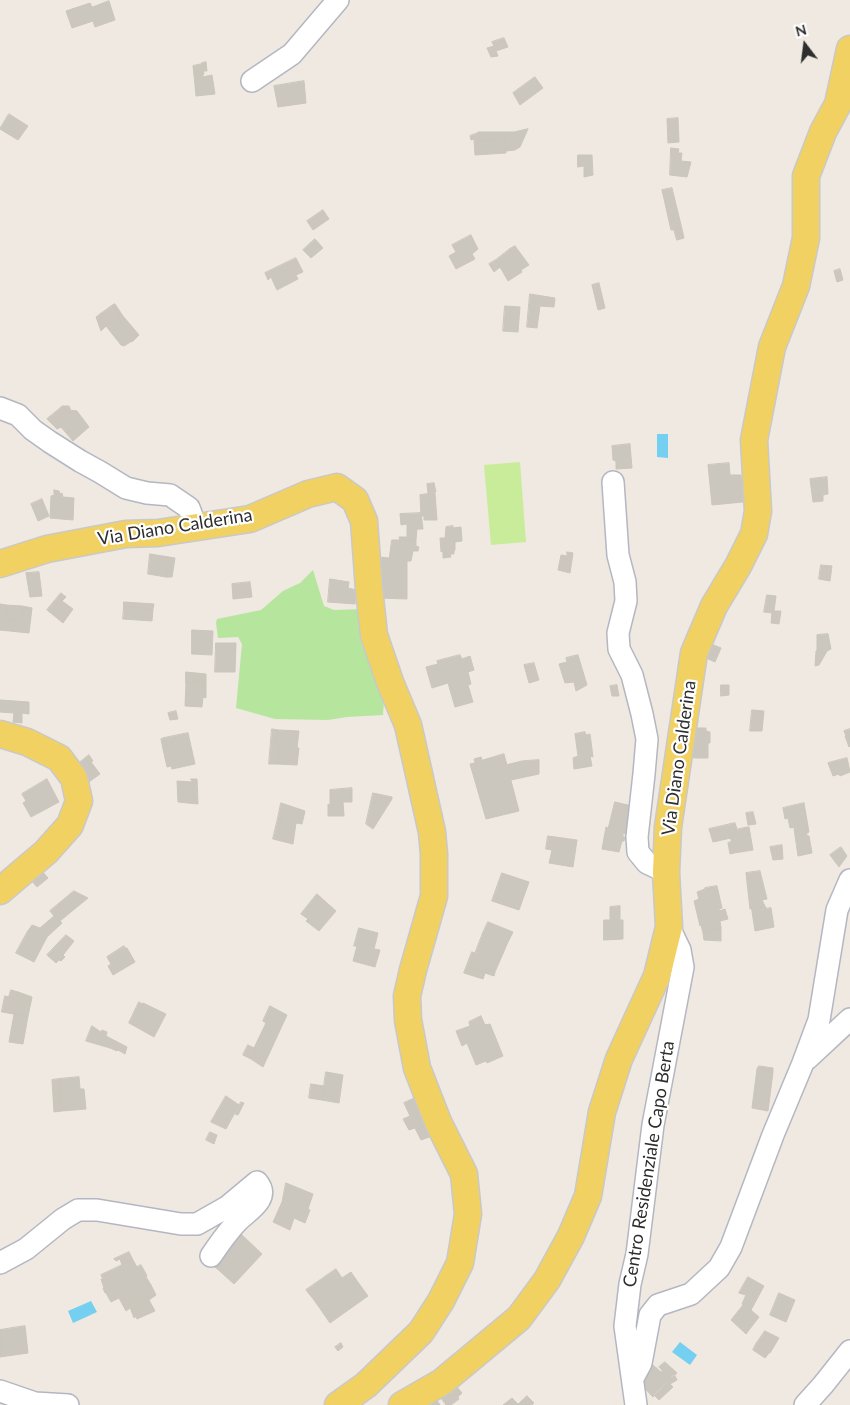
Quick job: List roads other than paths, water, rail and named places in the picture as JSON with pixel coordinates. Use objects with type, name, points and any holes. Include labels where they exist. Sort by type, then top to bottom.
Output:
[{"type":"main road","name":"Via Diano Calderina","points":[[402,1405],[442,1382],[519,1318],[547,1280],[571,1236],[588,1196],[602,1112],[619,1060],[657,976],[669,927],[666,872],[668,827],[694,653],[714,606],[738,566],[754,534],[758,511],[754,440],[770,357],[796,286],[806,238],[806,176],[823,132],[838,104],[850,49]]},
{"type":"main road","name":"Via Diano Calderina","points":[[0,564],[47,548],[126,534],[158,533],[250,519],[308,494],[336,487],[355,500],[364,521],[374,635],[390,682],[408,725],[432,832],[434,854],[434,896],[407,996],[408,1020],[417,1068],[438,1122],[464,1174],[468,1214],[460,1263],[421,1332],[366,1385],[338,1405]]},
{"type":"main road","points":[[0,734],[28,742],[59,758],[74,778],[79,800],[70,825],[46,852],[0,891]]},
{"type":"street","points":[[252,81],[292,54],[338,0]]},
{"type":"street","points":[[0,408],[18,415],[33,430],[50,442],[126,488],[146,493],[170,495],[189,508],[196,527]]},
{"type":"street","points":[[614,482],[618,555],[626,582],[626,601],[618,633],[619,649],[632,675],[647,739],[636,837],[638,852],[647,862],[666,872]]},
{"type":"street","points":[[633,1378],[641,1363],[650,1315],[658,1305],[691,1294],[719,1268],[732,1247],[773,1135],[819,1020],[837,910],[850,880]]},
{"type":"street","name":"Centro Residenziale Capo Berta","points":[[636,1405],[625,1326],[630,1284],[637,1254],[654,1125],[683,967],[680,950],[669,927]]},
{"type":"street","points":[[803,1063],[850,1019]]},
{"type":"street","points":[[0,1263],[26,1249],[63,1219],[78,1210],[98,1210],[181,1224],[197,1224],[227,1207],[257,1182],[261,1187],[261,1193],[256,1204],[223,1237],[211,1256]]},
{"type":"street","points":[[805,1405],[850,1352]]},
{"type":"street","points":[[0,1391],[35,1403],[68,1405]]},
{"type":"water","points":[[657,434],[668,434],[668,458],[657,457]]},
{"type":"water","points":[[91,1301],[97,1312],[73,1323],[68,1311]]},
{"type":"water","points":[[680,1342],[697,1355],[690,1365],[672,1352]]}]
